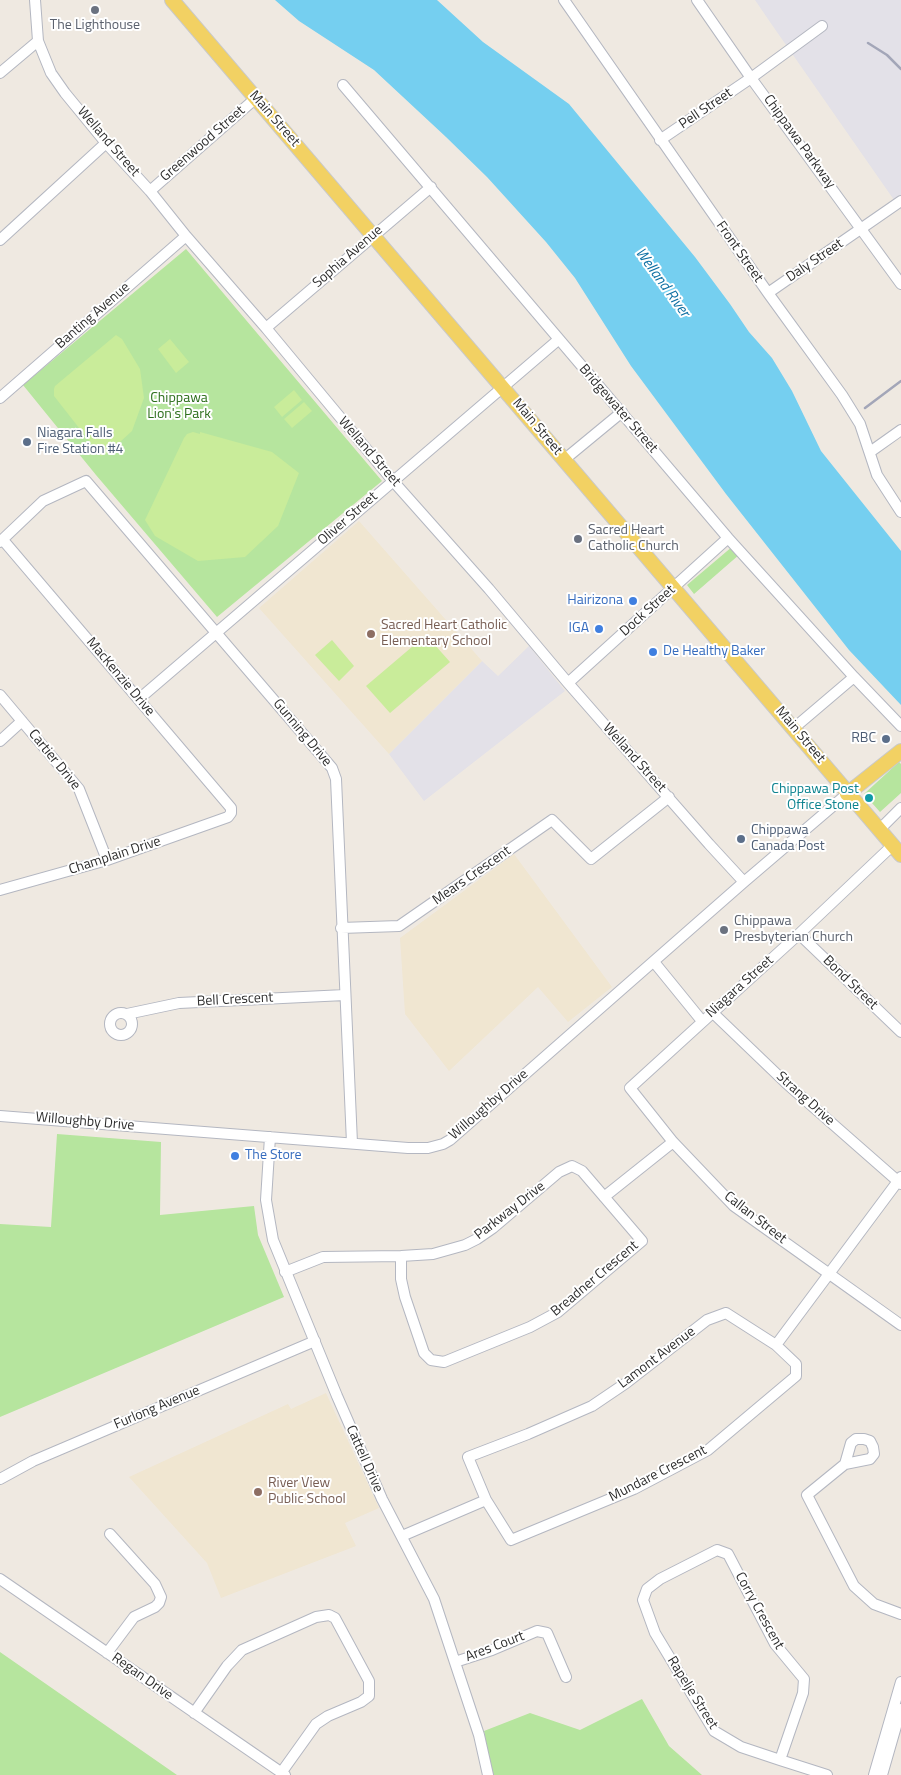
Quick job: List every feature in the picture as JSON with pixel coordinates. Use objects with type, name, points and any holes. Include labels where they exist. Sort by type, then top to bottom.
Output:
[{"type":"main road","name":"Main Street","points":[[172,0],[794,728],[847,794],[897,850]]},
{"type":"main road","points":[[847,794],[900,753]]},
{"type":"street","name":"Welland Street","points":[[35,0],[38,41],[48,65],[58,83],[106,143],[150,191],[393,481],[744,882]]},
{"type":"street","name":"Front Street","points":[[564,0],[660,140],[842,395],[860,424],[877,475],[901,512]]},
{"type":"street","name":"Chippawa Parkway","points":[[697,0],[751,78],[901,284]]},
{"type":"street","name":"Pell Street","points":[[660,140],[751,78],[822,26]]},
{"type":"street","points":[[0,73],[38,41]]},
{"type":"street","name":"Bridgewater Street","points":[[344,85],[558,340],[622,412],[728,538],[901,726]]},
{"type":"street","name":"Greenwood Street","points":[[150,191],[256,98]]},
{"type":"street","points":[[0,240],[106,143]]},
{"type":"street","name":"Sophia Avenue","points":[[266,328],[431,187]]},
{"type":"street","name":"Daly Street","points":[[768,293],[901,200]]},
{"type":"street","name":"Banting Avenue","points":[[0,398],[186,236]]},
{"type":"street","name":"Oliver Street","points":[[139,699],[502,386],[558,340]]},
{"type":"street","points":[[565,459],[622,412]]},
{"type":"street","points":[[870,452],[901,430]]},
{"type":"street","name":"Gunning Drive","points":[[1,541],[43,501],[86,481],[332,768],[336,779],[341,928],[352,1144]]},
{"type":"street","name":"Dock Street","points":[[568,683],[728,538]]},
{"type":"street","name":"MacKenzie Drive","points":[[1,541],[231,808],[231,813],[228,817]]},
{"type":"street","points":[[794,728],[854,677]]},
{"type":"street","name":"Cartier Drive","points":[[0,696],[79,789],[106,860]]},
{"type":"street","points":[[0,741],[22,721]]},
{"type":"street","name":"Willoughby Drive","points":[[0,1116],[352,1144],[428,1148],[443,1144],[450,1140],[847,794]]},
{"type":"street","name":"Mears Crescent","points":[[341,928],[399,926],[552,820],[591,859],[669,797]]},
{"type":"street","points":[[879,830],[901,808]]},
{"type":"street","name":"Champlain Drive","points":[[0,890],[106,860],[228,817]]},
{"type":"street","name":"Niagara Street","points":[[630,1088],[799,934],[897,850]]},
{"type":"street","name":"Bond Street","points":[[799,934],[901,1032]]},
{"type":"street","points":[[654,962],[702,1021]]},
{"type":"street","name":"Bell Crescent","points":[[127,1014],[179,1003],[345,995]]},
{"type":"street","name":"Strang Drive","points":[[712,1012],[786,1083],[900,1181]]},
{"type":"street","name":"Callan Street","points":[[630,1088],[673,1142],[734,1206],[901,1325]]},
{"type":"street","name":"Cattell Drive","points":[[270,1137],[266,1191],[267,1209],[273,1240],[382,1499],[434,1599],[478,1735],[488,1775]]},
{"type":"street","points":[[604,1197],[673,1142]]},
{"type":"street","name":"Parkway Drive","points":[[285,1272],[323,1257],[401,1256],[444,1251],[477,1240],[559,1172],[568,1167],[578,1168],[582,1171],[604,1197]]},
{"type":"street","points":[[776,1346],[828,1274],[900,1181]]},
{"type":"street","name":"Breadner Crescent","points":[[401,1256],[401,1279],[405,1297],[424,1353],[431,1360],[444,1362],[530,1327],[558,1312],[642,1241],[604,1197]]},
{"type":"street","name":"Lamont Avenue","points":[[486,1500],[468,1457],[528,1434],[592,1406],[626,1383],[707,1320],[726,1313],[776,1346]]},
{"type":"street","name":"Furlong Avenue","points":[[0,1478],[33,1461],[315,1341]]},
{"type":"street","name":"Mundare Crescent","points":[[486,1500],[511,1540],[634,1489],[708,1450],[796,1376],[796,1364],[776,1346]]},
{"type":"street","points":[[846,1464],[807,1494],[854,1586],[874,1604],[901,1614]]},
{"type":"street","points":[[402,1536],[486,1500]]},
{"type":"street","points":[[107,1653],[134,1617],[154,1607],[159,1603],[161,1597],[155,1584],[110,1534]]},
{"type":"street","name":"Corry Crescent","points":[[643,1600],[647,1589],[660,1579],[717,1550],[728,1554],[775,1644],[804,1679],[803,1693],[780,1760]]},
{"type":"street","name":"Regan Drive","points":[[0,1579],[283,1774]]},
{"type":"street","name":"Rapelje Street","points":[[643,1600],[655,1633],[714,1731],[741,1747],[827,1775]]},
{"type":"street","points":[[194,1713],[227,1666],[242,1650],[316,1617],[329,1615],[335,1618],[369,1681],[369,1696],[361,1702],[328,1716],[316,1724],[283,1774]]},
{"type":"street","name":"Ares Court","points":[[455,1662],[492,1650],[537,1631],[547,1633],[566,1677]]},
{"type":"street","points":[[874,1775],[901,1682]]},
{"type":"street","points":[[882,1775],[901,1709]]},
{"type":"shaded area","points":[[755,0],[901,0],[901,210],[770,22]]},
{"type":"shaded area","name":"Sacred Heart Catholic Elementary School","points":[[359,521],[482,661],[389,754],[259,608]]},
{"type":"shaded area","points":[[529,646],[565,691],[424,801],[389,754],[482,661],[498,676]]},
{"type":"shaded area","points":[[514,854],[612,987],[568,1022],[538,987],[449,1071],[405,1014],[400,938]]},
{"type":"shaded area","name":"River View Public School","points":[[326,1393],[379,1508],[345,1523],[356,1546],[221,1598],[207,1563],[129,1477],[288,1404],[291,1409]]},
{"type":"green space","name":"Chippawa Lion's Park","points":[[186,249],[382,481],[217,617],[96,475],[23,385]]},
{"type":"green space","points":[[116,335],[122,339],[140,369],[144,398],[132,431],[108,453],[101,456],[54,396],[54,389],[55,386]]},
{"type":"green space","points":[[170,339],[189,362],[176,373],[158,349]]},
{"type":"green space","points":[[294,390],[302,400],[282,417],[274,407]]},
{"type":"green space","points":[[304,402],[312,411],[292,428],[284,419]]},
{"type":"green space","points":[[193,432],[200,434],[200,432],[272,452],[299,473],[278,526],[245,557],[198,561],[155,536],[145,520],[184,438],[187,434]]},
{"type":"green space","points":[[733,546],[740,554],[694,594],[687,585]]},
{"type":"green space","points":[[426,635],[450,662],[390,713],[366,686]]},
{"type":"green space","points":[[332,640],[354,666],[339,681],[315,655]]},
{"type":"green space","points":[[899,762],[901,764],[901,793],[880,812],[864,794]]},
{"type":"green space","points":[[57,1134],[161,1142],[160,1215],[254,1206],[258,1235],[284,1297],[0,1417],[0,1224],[51,1227]]},
{"type":"green space","points":[[0,1652],[177,1775],[0,1775]]},
{"type":"green space","points":[[642,1699],[669,1746],[702,1775],[492,1775],[484,1731],[530,1713],[580,1730]]},
{"type":"water","name":"Welland River","points":[[275,0],[437,0],[483,42],[569,104],[695,257],[749,332],[772,358],[792,391],[821,451],[901,551],[901,705],[849,650],[726,494],[631,366],[575,278],[546,242],[487,177],[374,70],[299,21]]},
{"type":"railway","points":[[868,43],[887,55],[901,69]]},
{"type":"railway","points":[[865,408],[901,381]]},
{"type":"place","name":"The Lighthouse","points":[[95,10]]},
{"type":"place","name":"Niagara Falls Fire Station #4","points":[[27,442]]},
{"type":"place","name":"Sacred Heart Catholic Church","points":[[578,539]]},
{"type":"place","name":"Hairizona","points":[[633,601]]},
{"type":"place","name":"IGA","points":[[599,629]]},
{"type":"place","name":"Sacred Heart Catholic Elementary School","points":[[371,634]]},
{"type":"place","name":"De Healthy Baker","points":[[653,652]]},
{"type":"place","name":"RBC","points":[[886,739]]},
{"type":"place","name":"Chippawa Post Office Stone","points":[[869,798]]},
{"type":"place","name":"Chippawa Canada Post","points":[[741,839]]},
{"type":"place","name":"Chippawa Presbyterian Church","points":[[724,930]]},
{"type":"place","name":"The Store","points":[[235,1156]]},
{"type":"place","name":"River View Public School","points":[[258,1492]]}]
